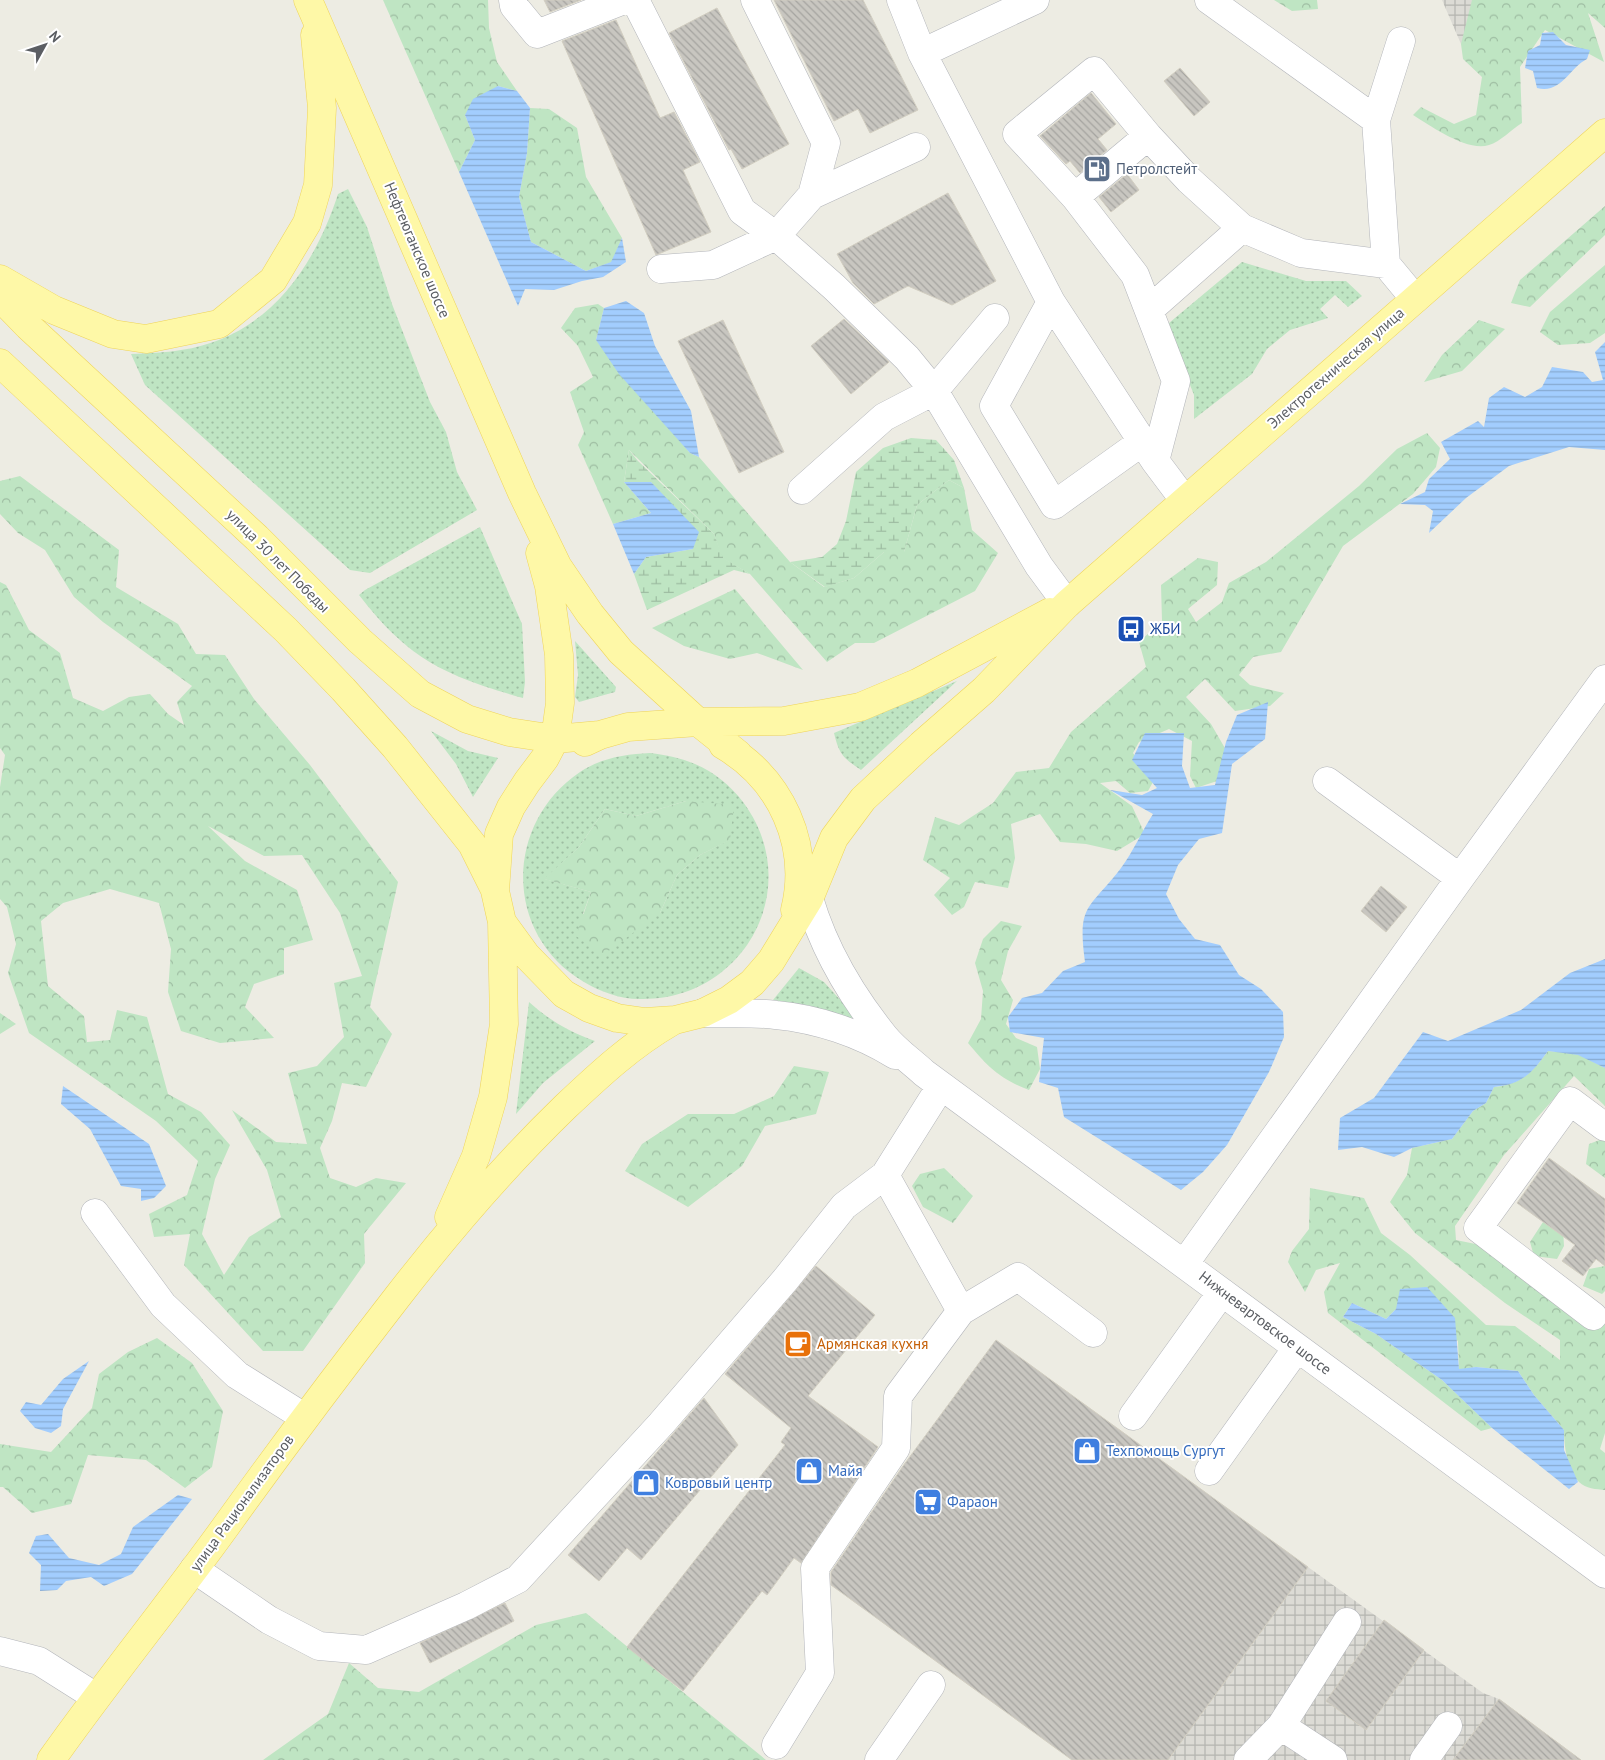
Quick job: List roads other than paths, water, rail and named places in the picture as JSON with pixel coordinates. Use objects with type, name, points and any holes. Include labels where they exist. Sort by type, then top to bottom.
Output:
[{"type":"main road","points":[[0,280],[54,310],[113,334],[146,339],[219,324],[274,280],[307,223],[318,185],[322,108],[310,4]]},
{"type":"main road","name":"Нефтеюганское шоссе","points":[[310,4],[526,500]]},
{"type":"main road","name":"Электротехническая улица","points":[[1067,604],[1605,133]]},
{"type":"main road","name":"улица 30 лет Победы","points":[[0,297],[28,326],[257,538],[353,635],[420,694],[467,719],[508,732],[555,739],[600,734]]},
{"type":"main road","points":[[0,363],[286,630],[395,747],[472,844],[495,891],[502,922],[504,1024],[493,1097],[476,1156],[436,1248]]},
{"type":"main road","points":[[526,500],[558,567],[590,614],[620,652],[698,722],[760,773],[778,796],[790,822],[798,851],[799,880],[795,909],[786,936]]},
{"type":"main road","points":[[495,891],[499,834],[527,782],[545,758],[555,739],[560,703],[559,655],[549,586],[526,500]]},
{"type":"main road","points":[[527,782],[559,757],[600,734],[628,727],[698,722],[784,721],[860,707],[925,679],[1067,604]]},
{"type":"main road","points":[[502,922],[526,955],[564,994],[589,1008],[617,1018],[645,1022],[674,1020],[703,1013],[729,1000],[752,983],[771,961],[809,899],[834,838],[863,798],[921,744],[984,690],[1067,604]]},
{"type":"main road","points":[[657,726],[686,730],[713,739],[738,754]]},
{"type":"main road","points":[[436,1248],[517,1154],[570,1102],[640,1040],[674,1020]]},
{"type":"main road","name":"улица Рационализаторов","points":[[51,1760],[96,1697],[194,1570],[304,1417],[436,1248]]},
{"type":"street","points":[[512,0],[514,6],[537,34],[624,0]]},
{"type":"street","points":[[635,0],[742,211],[776,236],[834,287],[907,358],[934,392],[1040,566],[1067,604]]},
{"type":"street","points":[[755,0],[826,142],[812,195]]},
{"type":"street","points":[[901,0],[922,53],[1051,302],[1149,451],[1185,501]]},
{"type":"street","points":[[922,53],[1034,0]]},
{"type":"street","points":[[1209,0],[1376,120]]},
{"type":"street","points":[[1401,41],[1376,120],[1386,264],[1415,298]]},
{"type":"street","points":[[1051,302],[994,406],[1054,505],[1149,451],[1176,381],[1135,275],[1075,197],[1018,134],[1094,71],[1148,136],[1189,180],[1242,228],[1301,253],[1386,264]]},
{"type":"street","points":[[1075,197],[1148,136]]},
{"type":"street","points":[[661,268],[713,265],[776,236],[812,195],[916,147]]},
{"type":"street","points":[[1149,310],[1242,228]]},
{"type":"street","points":[[802,490],[884,417],[934,392],[995,318]]},
{"type":"street","points":[[1185,1263],[1460,878],[1605,679]]},
{"type":"street","points":[[1327,781],[1460,878]]},
{"type":"street","points":[[798,851],[809,899],[839,971],[885,1037],[932,1080]]},
{"type":"street","points":[[703,1013],[775,1014],[810,1021],[854,1034],[888,1051],[932,1080]]},
{"type":"street","points":[[194,1570],[269,1620],[319,1646],[366,1650],[466,1606],[518,1579],[661,1424],[786,1279],[844,1206],[885,1175],[932,1080]]},
{"type":"street","name":"Нижневартовское шоссе","points":[[932,1080],[1185,1263],[1605,1574]]},
{"type":"street","points":[[1592,1316],[1478,1228],[1570,1100],[1605,1127]]},
{"type":"street","points":[[885,1175],[961,1311]]},
{"type":"street","points":[[95,1212],[163,1305],[237,1374],[304,1417]]},
{"type":"street","points":[[776,1745],[820,1673],[814,1568],[896,1448],[898,1396],[961,1311],[1018,1277],[1093,1333]]},
{"type":"street","points":[[1132,1416],[1222,1292]]},
{"type":"street","points":[[1209,1472],[1298,1348]]},
{"type":"street","points":[[1248,1760],[1281,1726],[1347,1622]]},
{"type":"street","points":[[0,1651],[39,1661],[96,1697]]},
{"type":"street","points":[[879,1760],[931,1685]]},
{"type":"street","points":[[1281,1726],[1333,1760]]},
{"type":"street","points":[[1424,1760],[1448,1726]]},
{"type":"water","points":[[1553,32],[1566,45],[1590,50],[1587,59],[1559,84],[1546,89],[1537,88],[1533,71],[1525,68],[1528,51],[1540,45],[1542,33]]},
{"type":"water","points":[[498,86],[517,91],[530,108],[527,153],[519,197],[531,242],[586,271],[611,262],[622,238],[626,262],[603,277],[582,281],[554,290],[525,289],[518,306],[459,172],[475,140],[465,115],[473,99]]},
{"type":"water","points":[[626,301],[644,313],[655,346],[691,411],[699,457],[690,453],[619,374],[596,340],[604,308]]},
{"type":"water","points":[[1605,342],[1605,450],[1569,447],[1509,466],[1466,498],[1429,533],[1433,511],[1425,505],[1400,504],[1425,492],[1429,479],[1450,459],[1441,442],[1478,421],[1484,427],[1489,398],[1504,387],[1525,397],[1542,387],[1552,367],[1583,372],[1592,382],[1603,380],[1595,352]]},
{"type":"water","points":[[624,482],[651,482],[699,532],[693,549],[646,557],[634,574],[613,524],[651,513]]},
{"type":"water","points":[[1268,702],[1265,739],[1232,764],[1222,833],[1199,839],[1178,865],[1166,894],[1179,919],[1195,939],[1220,945],[1239,975],[1261,989],[1283,1012],[1284,1037],[1269,1072],[1227,1145],[1203,1172],[1181,1190],[1064,1117],[1058,1088],[1039,1082],[1044,1038],[1010,1032],[1008,1017],[1022,998],[1042,993],[1063,971],[1085,962],[1083,943],[1084,917],[1093,901],[1125,862],[1153,814],[1110,790],[1142,795],[1157,788],[1132,760],[1145,733],[1184,733],[1182,766],[1190,788],[1215,785],[1226,742],[1237,715]]},
{"type":"water","points":[[1605,959],[1605,1068],[1578,1055],[1548,1051],[1532,1071],[1520,1080],[1494,1087],[1486,1103],[1473,1111],[1452,1139],[1412,1148],[1394,1157],[1362,1147],[1338,1150],[1340,1118],[1374,1098],[1423,1032],[1448,1041],[1521,1010],[1570,973]]},
{"type":"water","points":[[63,1086],[149,1144],[166,1186],[154,1198],[141,1201],[141,1189],[121,1186],[90,1129],[61,1104]]},
{"type":"water","points":[[1427,1287],[1455,1318],[1459,1369],[1476,1367],[1518,1371],[1534,1395],[1564,1430],[1564,1450],[1578,1482],[1569,1489],[1492,1428],[1442,1380],[1376,1334],[1343,1317],[1352,1303],[1386,1319],[1396,1309],[1400,1289]]},
{"type":"water","points":[[89,1361],[63,1409],[61,1426],[51,1433],[35,1428],[20,1411],[26,1402],[41,1405],[63,1379]]},
{"type":"water","points":[[178,1495],[192,1499],[132,1574],[104,1586],[91,1577],[66,1581],[57,1590],[40,1591],[41,1565],[29,1553],[36,1536],[48,1534],[69,1558],[99,1565],[121,1554],[133,1527]]},
{"type":"place","name":"Петролстейт","points":[[1097,169]]},
{"type":"place","name":"ЖБИ","points":[[1131,629]]},
{"type":"place","name":"Армянская кухня","points":[[798,1344]]},
{"type":"place","name":"Техпомощь Сургут","points":[[1087,1451]]},
{"type":"place","name":"Майя","points":[[809,1471]]},
{"type":"place","name":"Ковровый центр","points":[[646,1483]]},
{"type":"place","name":"Фараон","points":[[928,1502]]}]
